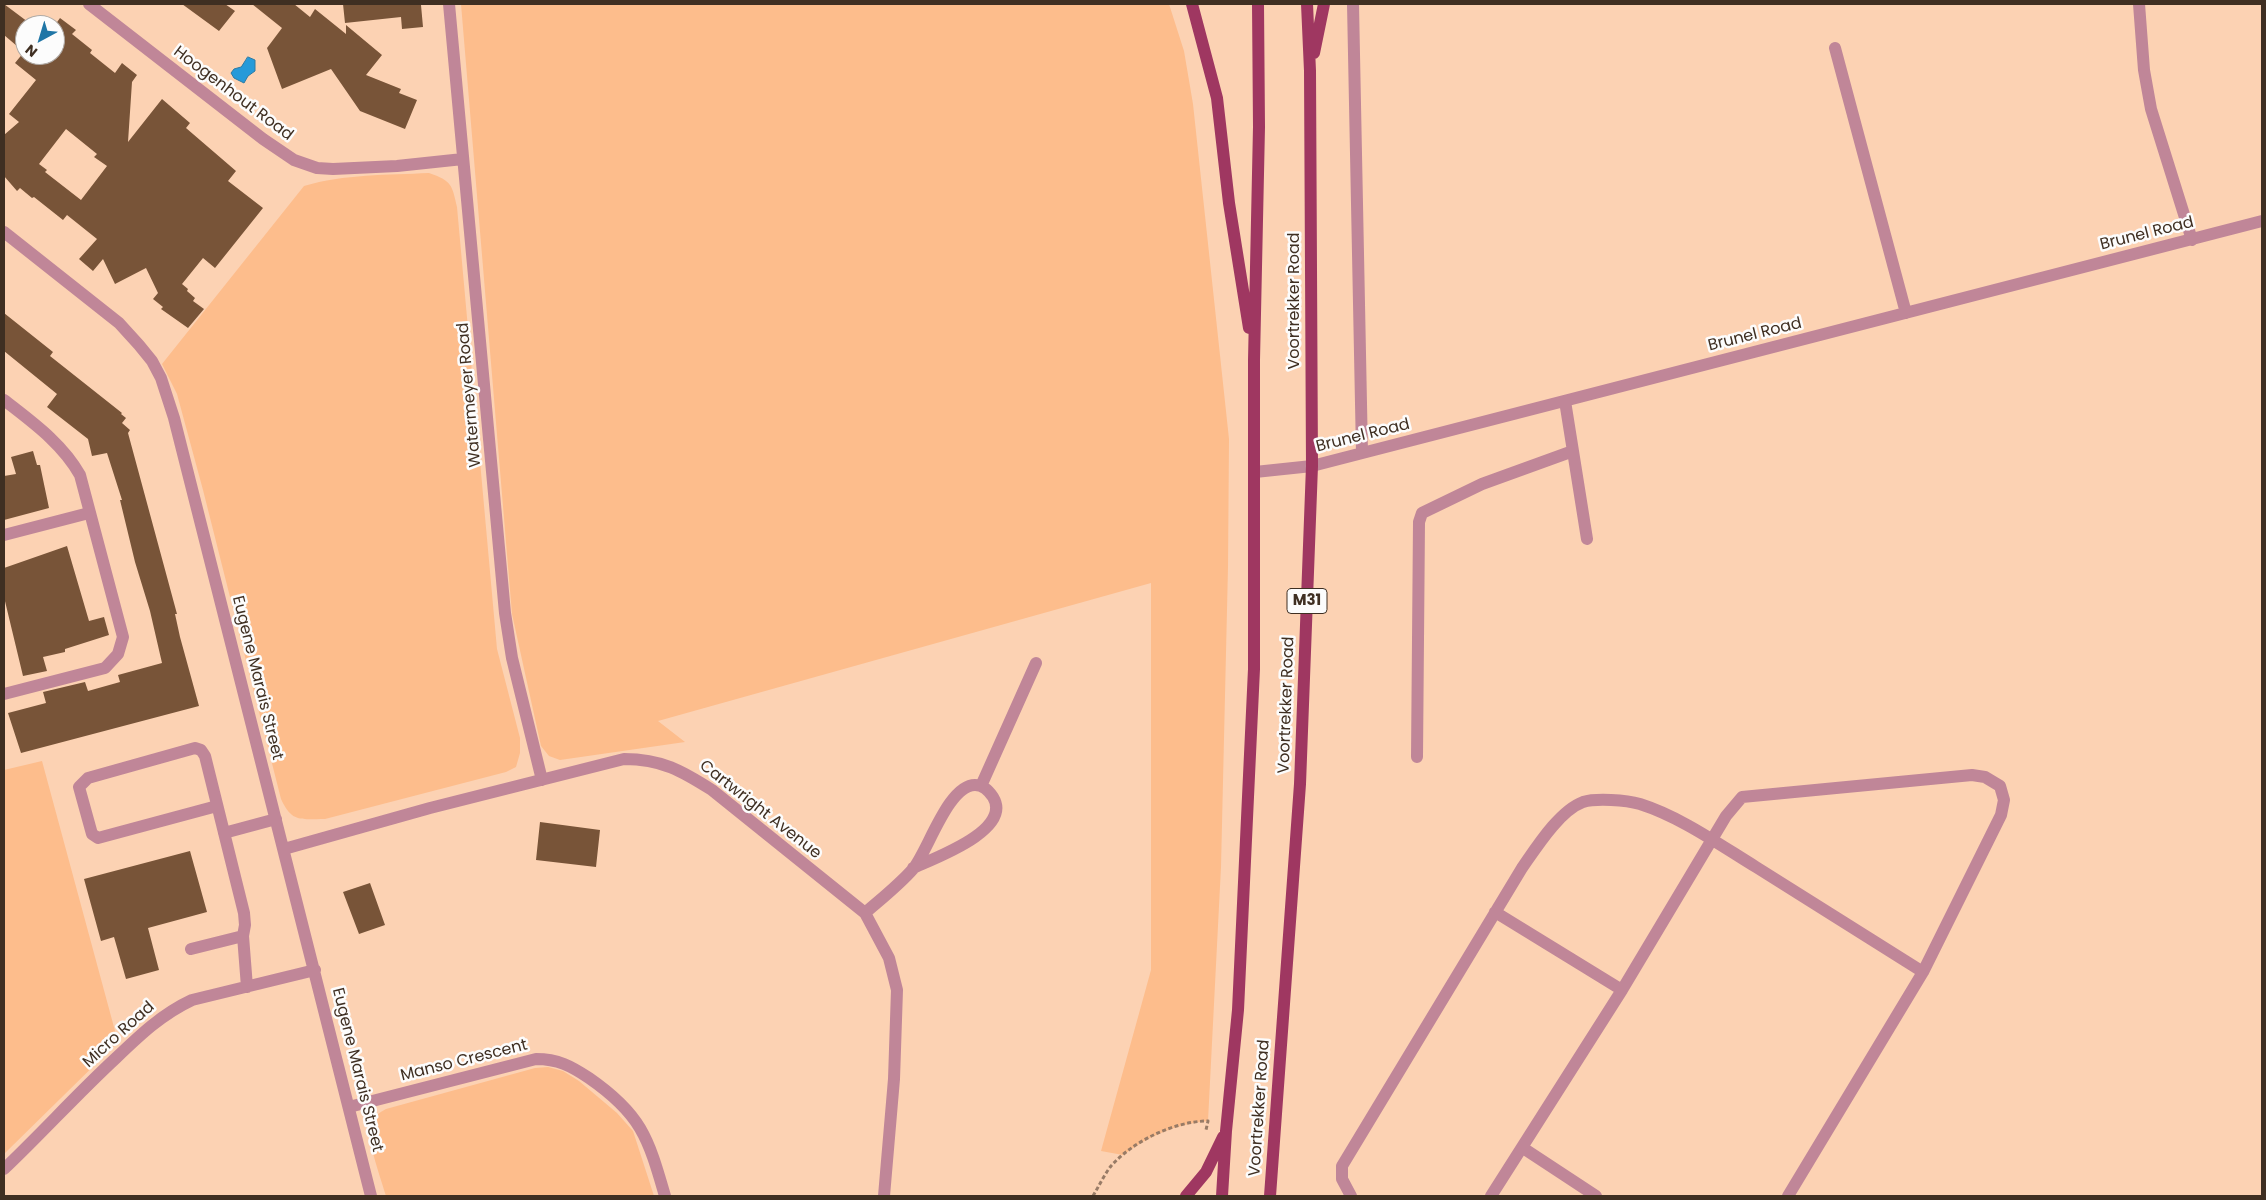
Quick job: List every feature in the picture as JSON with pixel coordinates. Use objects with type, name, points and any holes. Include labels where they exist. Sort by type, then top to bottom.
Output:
[{"type":"main road","name":"Voortrekker Road","points":[[1222,1196],[1226,1131],[1238,1010],[1254,679],[1254,360],[1259,127],[1258,4]]},
{"type":"main road","name":"Voortrekker Road","points":[[1270,1196],[1300,784],[1312,466],[1310,71],[1307,4]]},
{"type":"main road","points":[[1310,71],[1324,4]]},
{"type":"main road","points":[[1196,7],[1217,98],[1229,203],[1254,360]]},
{"type":"main road","points":[[1186,1196],[1206,1172],[1226,1131]]},
{"type":"street","name":"Hoogenhout Road","points":[[90,4],[255,133],[294,160],[317,168],[333,170],[463,159]]},
{"type":"street","name":"Watermeyer Road","points":[[449,4],[505,613],[512,658],[542,780]]},
{"type":"street","points":[[1353,4],[1362,453]]},
{"type":"street","points":[[2139,4],[2144,70],[2151,109],[2192,240]]},
{"type":"street","points":[[1835,48],[1906,313]]},
{"type":"street","name":"Brunel Road","points":[[1255,472],[1312,466],[2262,222]]},
{"type":"street","name":"Eugene Marais Street","points":[[4,232],[119,324],[147,355],[161,378],[174,418],[371,1196]]},
{"type":"street","points":[[4,400],[44,432],[69,456],[80,475],[123,636],[118,654],[105,668],[4,694]]},
{"type":"street","points":[[1564,401],[1587,539]]},
{"type":"street","points":[[1416,757],[1419,522],[1422,513],[1482,484],[1573,451]]},
{"type":"street","points":[[4,535],[90,512]]},
{"type":"street","points":[[981,786],[1036,663]]},
{"type":"street","points":[[217,806],[98,838],[92,834],[78,787],[88,778],[195,748],[201,750],[205,756],[244,912],[245,925],[243,936],[247,987]]},
{"type":"street","name":"Cartwright Avenue","points":[[284,849],[430,808],[624,759],[644,759],[665,763],[686,773],[712,790],[865,913],[889,958],[897,990],[894,1079],[884,1196]]},
{"type":"street","points":[[1491,1196],[1622,990],[1733,805],[1742,797],[1972,775],[1985,777],[2000,786],[2004,800],[2001,815],[1923,972],[1788,1196]]},
{"type":"street","points":[[865,913],[913,868],[972,839],[992,822],[996,815],[997,806],[989,791],[981,786],[969,786],[954,800],[945,812],[913,868]]},
{"type":"street","points":[[1351,1196],[1342,1179],[1342,1166],[1522,868],[1542,840],[1564,816],[1583,802],[1608,800],[1639,804],[1671,817],[1712,840],[1923,972]]},
{"type":"street","points":[[224,833],[276,819]]},
{"type":"street","points":[[1495,912],[1622,990]]},
{"type":"street","points":[[191,949],[243,936]]},
{"type":"street","name":"Micro Road","points":[[4,1169],[104,1068],[173,1009],[192,1000],[315,970]]},
{"type":"street","name":"Manso Crescent","points":[[349,1108],[517,1063],[536,1059],[561,1061],[610,1092],[636,1120],[645,1135],[665,1196]]},
{"type":"street","points":[[1523,1148],[1596,1196]]},
{"type":"path","points":[[1093,1196],[1112,1166],[1138,1144],[1171,1128],[1199,1121],[1208,1121],[1204,1138]]},
{"type":"shaded area","points":[[461,4],[1169,4],[1184,51],[1193,104],[1229,439],[1221,867],[1208,1121],[1185,1125],[1163,1132],[1123,1155],[1101,1151],[1151,970],[1151,583],[658,721],[685,742],[560,760],[549,756],[541,746],[512,614]]},
{"type":"shaded area","points":[[429,173],[447,181],[454,194],[457,207],[497,649],[520,738],[520,753],[516,767],[506,772],[325,819],[303,819],[293,816],[281,799],[177,394],[162,364],[304,186],[350,177]]},
{"type":"shaded area","points":[[42,761],[118,1042],[4,1154],[4,770]]},
{"type":"shaded area","points":[[548,1067],[563,1071],[579,1081],[617,1113],[633,1131],[654,1196],[386,1196],[372,1150],[369,1132],[371,1123],[378,1114],[386,1109],[535,1068]]},
{"type":"water","points":[[248,57],[255,60],[255,71],[248,76],[244,83],[234,78],[231,73],[234,69],[241,67]]},
{"type":"building","points":[[4,4],[19,15],[15,15],[15,44],[4,35]]},
{"type":"building","points":[[182,4],[225,4],[235,11],[219,31]]},
{"type":"building","points":[[252,4],[294,4],[310,17],[315,9],[346,34],[346,25],[382,55],[366,75],[401,89],[399,93],[417,100],[405,129],[360,111],[331,69],[282,89],[267,48],[282,28]]},
{"type":"building","points":[[343,4],[419,4],[421,5],[423,27],[402,29],[401,17],[345,23]]},
{"type":"building","points":[[65,22],[76,30],[72,34],[92,50],[90,53],[115,73],[122,63],[137,75],[132,82],[128,142],[162,99],[190,123],[186,128],[236,171],[228,181],[263,208],[215,268],[203,258],[182,284],[195,298],[193,301],[204,309],[188,328],[161,309],[163,307],[153,299],[158,293],[146,268],[115,284],[103,259],[93,271],[79,259],[97,239],[67,215],[63,220],[20,188],[17,191],[4,176],[4,135],[19,122],[9,114],[36,80],[17,65],[65,65]],"holes":[[[66,129],[97,154],[94,157],[107,166],[81,200],[45,172],[47,170],[39,164]]]},
{"type":"building","points":[[4,313],[53,352],[50,356],[126,418],[122,423],[130,430],[128,433],[177,614],[175,614],[180,637],[199,706],[21,753],[8,713],[46,703],[43,692],[85,682],[88,691],[120,682],[118,675],[162,663],[150,611],[135,562],[120,500],[122,500],[107,453],[92,456],[88,439],[47,407],[57,394],[4,351]]},
{"type":"building","points":[[33,451],[37,465],[40,465],[49,508],[4,520],[4,476],[16,474],[11,457]]},
{"type":"building","points":[[67,546],[89,621],[104,617],[109,635],[65,649],[65,652],[43,657],[47,671],[23,676],[4,597],[4,568]]},
{"type":"building","points":[[540,822],[600,830],[596,867],[536,860]]},
{"type":"building","points":[[190,851],[207,912],[148,928],[159,970],[126,979],[114,937],[101,941],[84,879]]},
{"type":"building","points":[[370,883],[385,925],[359,934],[343,892]]}]
